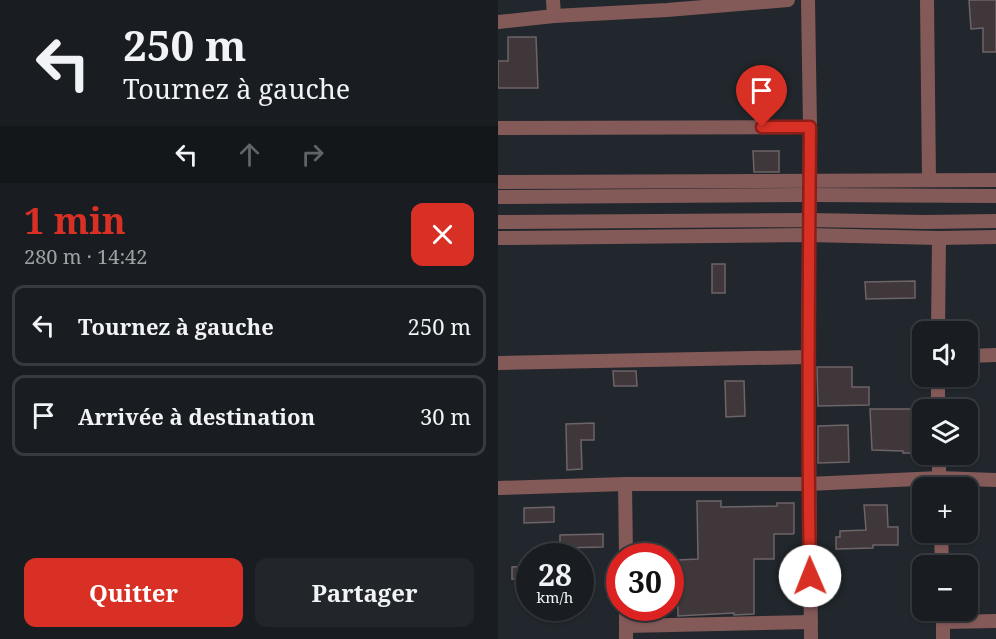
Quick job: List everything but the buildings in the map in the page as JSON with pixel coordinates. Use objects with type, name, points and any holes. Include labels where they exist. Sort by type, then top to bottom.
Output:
[{"type":"street","points":[[554,0],[554,16]]},
{"type":"street","points":[[498,22],[667,5],[788,0]]},
{"type":"street","points":[[808,0],[810,127],[808,484],[811,639]]},
{"type":"street","points":[[927,0],[929,180]]},
{"type":"street","points":[[498,128],[810,127]]},
{"type":"street","points":[[498,197],[810,188],[929,180],[996,180]]},
{"type":"street","points":[[498,182],[810,188],[996,196]]},
{"type":"street","points":[[498,222],[996,221]]},
{"type":"street","points":[[498,238],[808,235],[996,237]]},
{"type":"street","points":[[938,321],[939,238]]},
{"type":"street","points":[[978,356],[996,355]]},
{"type":"street","points":[[498,363],[808,357]]},
{"type":"street","points":[[978,481],[996,480]]},
{"type":"street","points":[[498,488],[625,484],[912,483]]},
{"type":"street","points":[[625,484],[626,543]]},
{"type":"street","points":[[978,619],[996,621]]},
{"type":"street","points":[[943,621],[943,639]]},
{"type":"street","points":[[626,632],[811,622]]},
{"type":"route","points":[[762,127],[810,127],[808,484],[810,576]]}]
